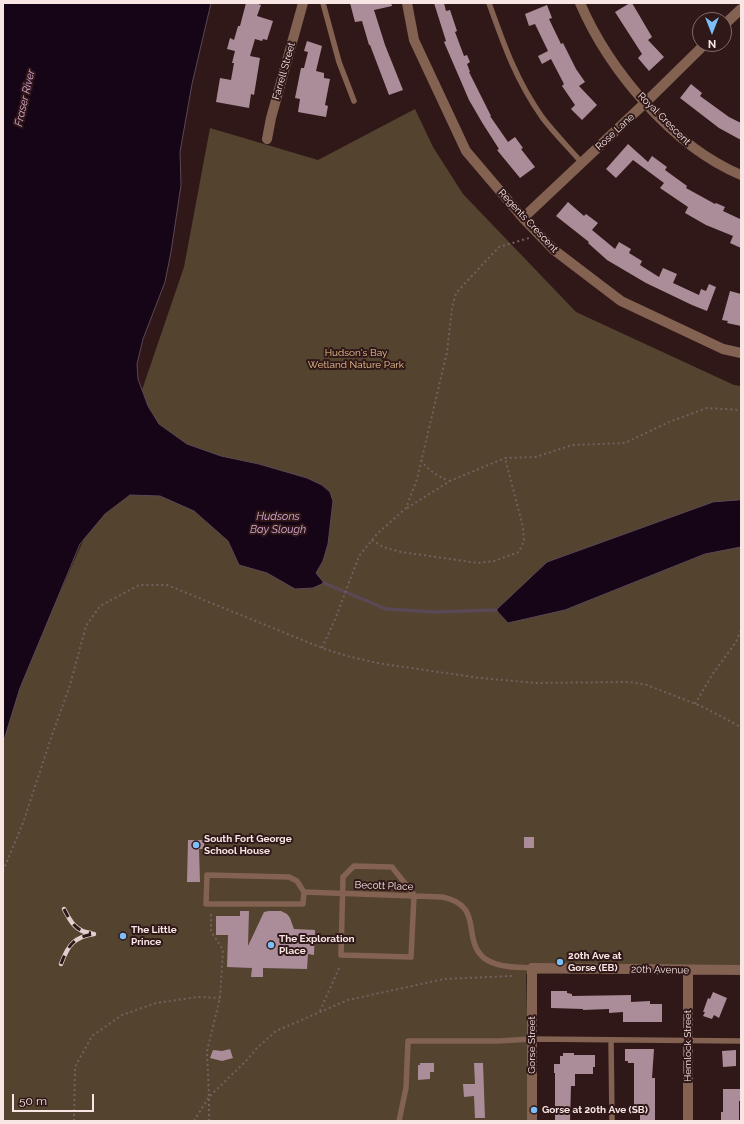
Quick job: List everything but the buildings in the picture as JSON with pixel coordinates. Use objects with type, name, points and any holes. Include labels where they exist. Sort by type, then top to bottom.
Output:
[{"type":"street","name":"Farrell Street","points":[[267,139],[271,118],[303,3]]},
{"type":"street","name":"Regents Crescent","points":[[406,3],[414,40],[466,152],[523,218],[554,250],[621,301],[723,349],[741,353]]},
{"type":"street","name":"Royal Crescent","points":[[580,3],[589,23],[611,60],[645,104],[691,146],[725,168],[741,174]]},
{"type":"street","points":[[732,17],[741,8]]},
{"type":"street","name":"Rose Lane","points":[[523,218],[645,104],[697,52]]},
{"type":"street","name":"20th Avenue","points":[[532,968],[741,970]]},
{"type":"street","name":"Gorse Street","points":[[532,968],[532,1121]]},
{"type":"street","name":"Hemlock Street","points":[[688,970],[688,1121]]},
{"type":"lane","points":[[323,3],[339,62],[354,101]]},
{"type":"lane","points":[[489,3],[512,65],[525,90],[543,118],[582,163]]},
{"type":"lane","points":[[354,866],[392,866],[414,896],[412,957],[341,955],[343,877],[354,866]]},
{"type":"lane","points":[[207,875],[289,877],[297,881],[304,892],[304,904],[206,904],[207,875]]},
{"type":"lane","name":"Becott Place","points":[[304,892],[442,897],[454,899],[461,904],[467,912],[477,949],[484,958],[494,963],[506,966],[532,968]]},
{"type":"lane","points":[[399,1121],[406,1088],[408,1041],[498,1041],[532,1039],[741,1041]]},
{"type":"lane","points":[[612,1040],[612,1121]]},
{"type":"path","points":[[406,508],[417,478],[447,352],[452,308],[456,293],[499,247],[530,237],[536,231]]},
{"type":"path","points":[[322,648],[336,617],[359,556],[377,534],[406,508],[450,481],[505,458],[536,457],[572,445],[625,443],[669,422],[707,408],[741,410]]},
{"type":"path","points":[[372,540],[383,547],[401,552],[478,563],[494,561],[519,552],[524,541],[523,527],[505,458]]},
{"type":"path","points":[[421,460],[428,470],[450,481]]},
{"type":"path","points":[[3,871],[32,798],[70,685],[86,626],[100,606],[139,585],[167,585],[322,648],[376,663],[480,678],[536,684],[629,682],[654,688],[695,704],[741,727]]},
{"type":"path","points":[[695,704],[712,675],[736,642],[741,630]]},
{"type":"path","points":[[209,1121],[207,1051],[220,998],[223,950],[211,931],[211,911]]},
{"type":"path","points":[[319,1012],[340,968]]},
{"type":"path","points":[[194,1121],[209,1097],[257,1048],[276,1031],[348,1000],[444,979],[512,976],[532,968]]},
{"type":"path","points":[[74,1121],[75,1067],[92,1036],[122,1015],[156,1003],[198,997],[220,998]]},
{"type":"green space","name":"Hudson's Bay Wetland Nature Park","points":[[415,109],[433,147],[463,194],[576,312],[734,385],[741,386],[741,973],[526,974],[530,1121],[3,1121],[3,744],[11,703],[115,469],[184,267],[210,128],[318,160]]},
{"type":"water","name":"Fraser River","points":[[3,3],[211,3],[192,84],[180,152],[181,185],[171,252],[165,282],[143,339],[137,364],[138,379],[148,406],[159,424],[187,444],[221,456],[259,464],[307,478],[322,485],[330,492],[333,501],[328,544],[323,561],[316,573],[324,583],[313,588],[295,589],[267,573],[239,565],[228,541],[194,511],[160,496],[130,495],[105,514],[80,544],[20,688],[3,743]]},
{"type":"water","points":[[741,500],[741,547],[705,554],[565,610],[508,623],[496,610],[547,562],[713,502]]},
{"type":"waterway","name":"Hudsons Bay Slough","points":[[324,583],[386,609],[435,612],[496,610]]},
{"type":"railway","points":[[64,909],[71,922],[77,928],[81,931],[91,933]]},
{"type":"railway","points":[[61,964],[66,952],[73,943],[81,937],[94,934]]},
{"type":"place","name":"South Fort George School House","points":[[196,845]]},
{"type":"place","name":"The Little Prince","points":[[123,936]]},
{"type":"place","name":"The Exploration Place","points":[[271,945]]},
{"type":"place","name":"20th Ave at Gorse (EB)","points":[[560,962]]},
{"type":"place","name":"Gorse at 20th Ave (SB)","points":[[534,1110]]}]
